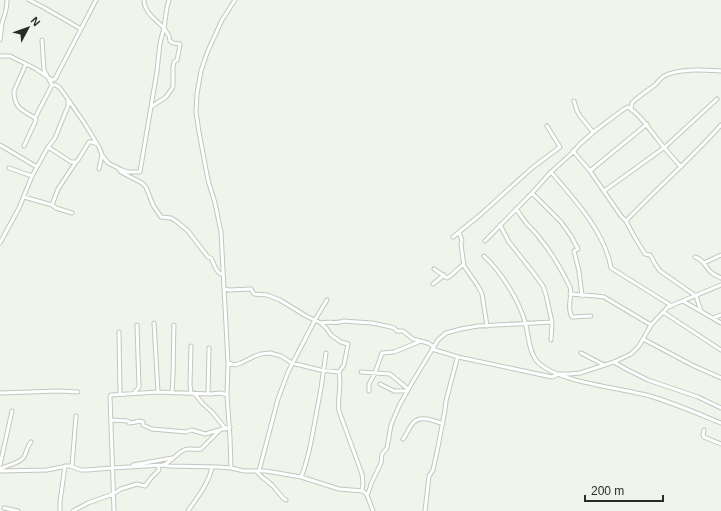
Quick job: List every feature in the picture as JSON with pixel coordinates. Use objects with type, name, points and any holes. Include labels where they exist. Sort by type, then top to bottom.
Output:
[{"type":"street","points":[[29,0],[81,29]]},
{"type":"street","points":[[0,56],[10,56],[46,75],[52,80],[55,79],[96,0]]},
{"type":"street","points":[[144,0],[145,7],[153,18],[164,28],[170,41],[180,44],[178,60],[174,62],[173,67],[173,87],[166,97],[151,107]]},
{"type":"street","points":[[119,169],[128,172],[138,172],[141,170],[158,71],[160,43],[169,0]]},
{"type":"street","points":[[231,468],[227,395],[228,363],[221,232],[215,203],[208,180],[196,112],[200,77],[207,53],[222,20],[235,0]]},
{"type":"street","points":[[0,40],[2,23],[6,15],[8,1]]},
{"type":"street","points":[[42,40],[46,75],[52,85],[56,85],[60,88],[85,124],[108,163],[118,167],[121,172],[138,180],[146,187],[153,205],[161,217],[171,218],[188,231],[208,257],[211,258],[216,270],[223,275]]},
{"type":"street","points":[[26,64],[14,91],[14,95],[18,107],[35,118]]},
{"type":"street","points":[[632,109],[632,103],[634,100],[669,74],[698,70],[721,71]]},
{"type":"street","points":[[24,146],[36,120],[35,118],[52,85]]},
{"type":"street","points":[[604,191],[665,147],[717,99]]},
{"type":"street","points":[[0,243],[19,208],[32,176],[55,138],[68,106],[68,100]]},
{"type":"street","points":[[574,101],[580,116],[593,132]]},
{"type":"street","points":[[485,241],[551,172],[593,132],[628,107],[647,124],[680,167]]},
{"type":"street","points":[[590,171],[616,148],[626,142],[647,124]]},
{"type":"street","points":[[626,221],[721,125]]},
{"type":"street","points":[[453,237],[532,168],[560,147],[547,126]]},
{"type":"street","points":[[52,205],[58,190],[89,142],[97,144]]},
{"type":"street","points":[[0,145],[37,167]]},
{"type":"street","points":[[48,148],[71,162],[76,162]]},
{"type":"street","points":[[574,151],[590,171],[620,216],[626,221],[645,254],[650,255],[660,271],[696,296],[701,311]]},
{"type":"street","points":[[99,169],[102,155]]},
{"type":"street","points":[[9,168],[32,176]]},
{"type":"street","points":[[551,172],[588,218],[605,246],[610,268],[672,306]]},
{"type":"street","points":[[532,193],[562,222],[578,249],[574,252],[579,271],[582,296]]},
{"type":"street","points":[[24,197],[52,205],[56,208],[72,213]]},
{"type":"street","points":[[516,209],[553,256],[568,284],[571,291],[569,301],[570,315],[572,317],[591,316]]},
{"type":"street","points":[[500,225],[509,242],[543,286],[552,322],[551,340]]},
{"type":"street","points":[[459,233],[462,240],[461,244],[464,266],[474,278],[482,294],[487,326]]},
{"type":"street","points":[[704,263],[721,255]]},
{"type":"street","points":[[484,256],[492,263],[522,311],[532,352],[534,357],[542,366],[558,374],[599,385],[651,396],[721,423]]},
{"type":"street","points":[[694,257],[698,258],[704,263],[712,274],[721,278]]},
{"type":"street","points":[[434,269],[446,278],[464,264]]},
{"type":"street","points":[[433,284],[444,275]]},
{"type":"street","points":[[224,289],[251,289],[254,294],[267,295],[280,300],[314,321],[321,323],[344,321],[372,323],[392,327],[397,331],[402,331],[414,339],[422,341],[433,348],[458,357],[552,377],[558,374],[580,373],[614,362],[631,354],[639,346],[651,325],[668,308],[721,285]]},
{"type":"street","points":[[570,294],[604,297],[651,325]]},
{"type":"street","points":[[258,471],[282,386],[292,363],[327,300]]},
{"type":"street","points":[[683,301],[721,323]]},
{"type":"street","points":[[663,312],[721,350]]},
{"type":"street","points":[[713,318],[721,314]]},
{"type":"street","points":[[367,495],[381,463],[382,454],[387,448],[392,425],[399,406],[407,390],[438,340],[450,332],[461,329],[552,322]]},
{"type":"street","points":[[154,323],[158,392]]},
{"type":"street","points":[[321,323],[341,342],[348,344],[344,365],[339,372],[340,380],[338,402],[339,411],[362,474],[363,491]]},
{"type":"street","points":[[172,393],[174,369],[174,324]]},
{"type":"street","points":[[134,393],[139,387],[137,325]]},
{"type":"street","points":[[119,332],[120,393]]},
{"type":"street","points":[[643,339],[694,366],[721,378]]},
{"type":"street","points":[[369,391],[370,384],[382,353],[394,352],[422,341]]},
{"type":"street","points":[[191,346],[190,385],[192,393],[212,412],[223,428]]},
{"type":"street","points":[[208,394],[209,348]]},
{"type":"street","points":[[228,363],[241,363],[255,356],[270,353],[281,356],[292,363],[339,372]]},
{"type":"street","points":[[301,477],[310,449],[326,353]]},
{"type":"street","points":[[581,353],[604,365]]},
{"type":"street","points":[[425,511],[429,476],[433,470],[443,424],[446,401],[458,357]]},
{"type":"street","points":[[614,362],[648,380],[698,397],[721,408]]},
{"type":"street","points":[[361,372],[390,374],[407,390]]},
{"type":"street","points":[[380,384],[394,390],[407,390]]},
{"type":"street","points":[[0,392],[78,392]]},
{"type":"street","points":[[114,511],[110,396],[120,393],[158,392],[208,394],[221,393],[227,395]]},
{"type":"street","points":[[0,465],[12,411]]},
{"type":"street","points":[[111,415],[121,421]]},
{"type":"street","points":[[72,466],[76,416]]},
{"type":"street","points":[[403,439],[414,422],[419,419],[422,418],[443,424]]},
{"type":"street","points":[[110,420],[129,423],[139,421],[143,422],[143,425],[152,429],[186,432],[192,430],[206,434],[223,428],[230,428]]},
{"type":"street","points":[[163,465],[186,449],[201,449],[223,428]]},
{"type":"street","points":[[704,430],[704,437],[721,444]]},
{"type":"street","points":[[0,470],[22,459],[27,447],[32,442]]},
{"type":"street","points":[[130,467],[132,465],[172,458]]},
{"type":"street","points":[[74,511],[88,503],[113,494],[121,489],[137,484],[145,486],[159,470],[158,465]]},
{"type":"street","points":[[0,470],[47,470],[64,466],[72,466],[81,470],[87,470],[163,465],[218,467],[244,471],[277,472],[301,477],[339,489],[363,491],[367,495],[373,511]]},
{"type":"street","points":[[60,511],[64,466]]},
{"type":"street","points":[[188,511],[202,491],[212,467]]},
{"type":"street","points":[[211,472],[218,467]]},
{"type":"street","points":[[258,471],[263,478],[286,500]]},
{"type":"street","points":[[2,508],[8,511]]},
{"type":"street","points":[[2,508],[18,511]]}]
